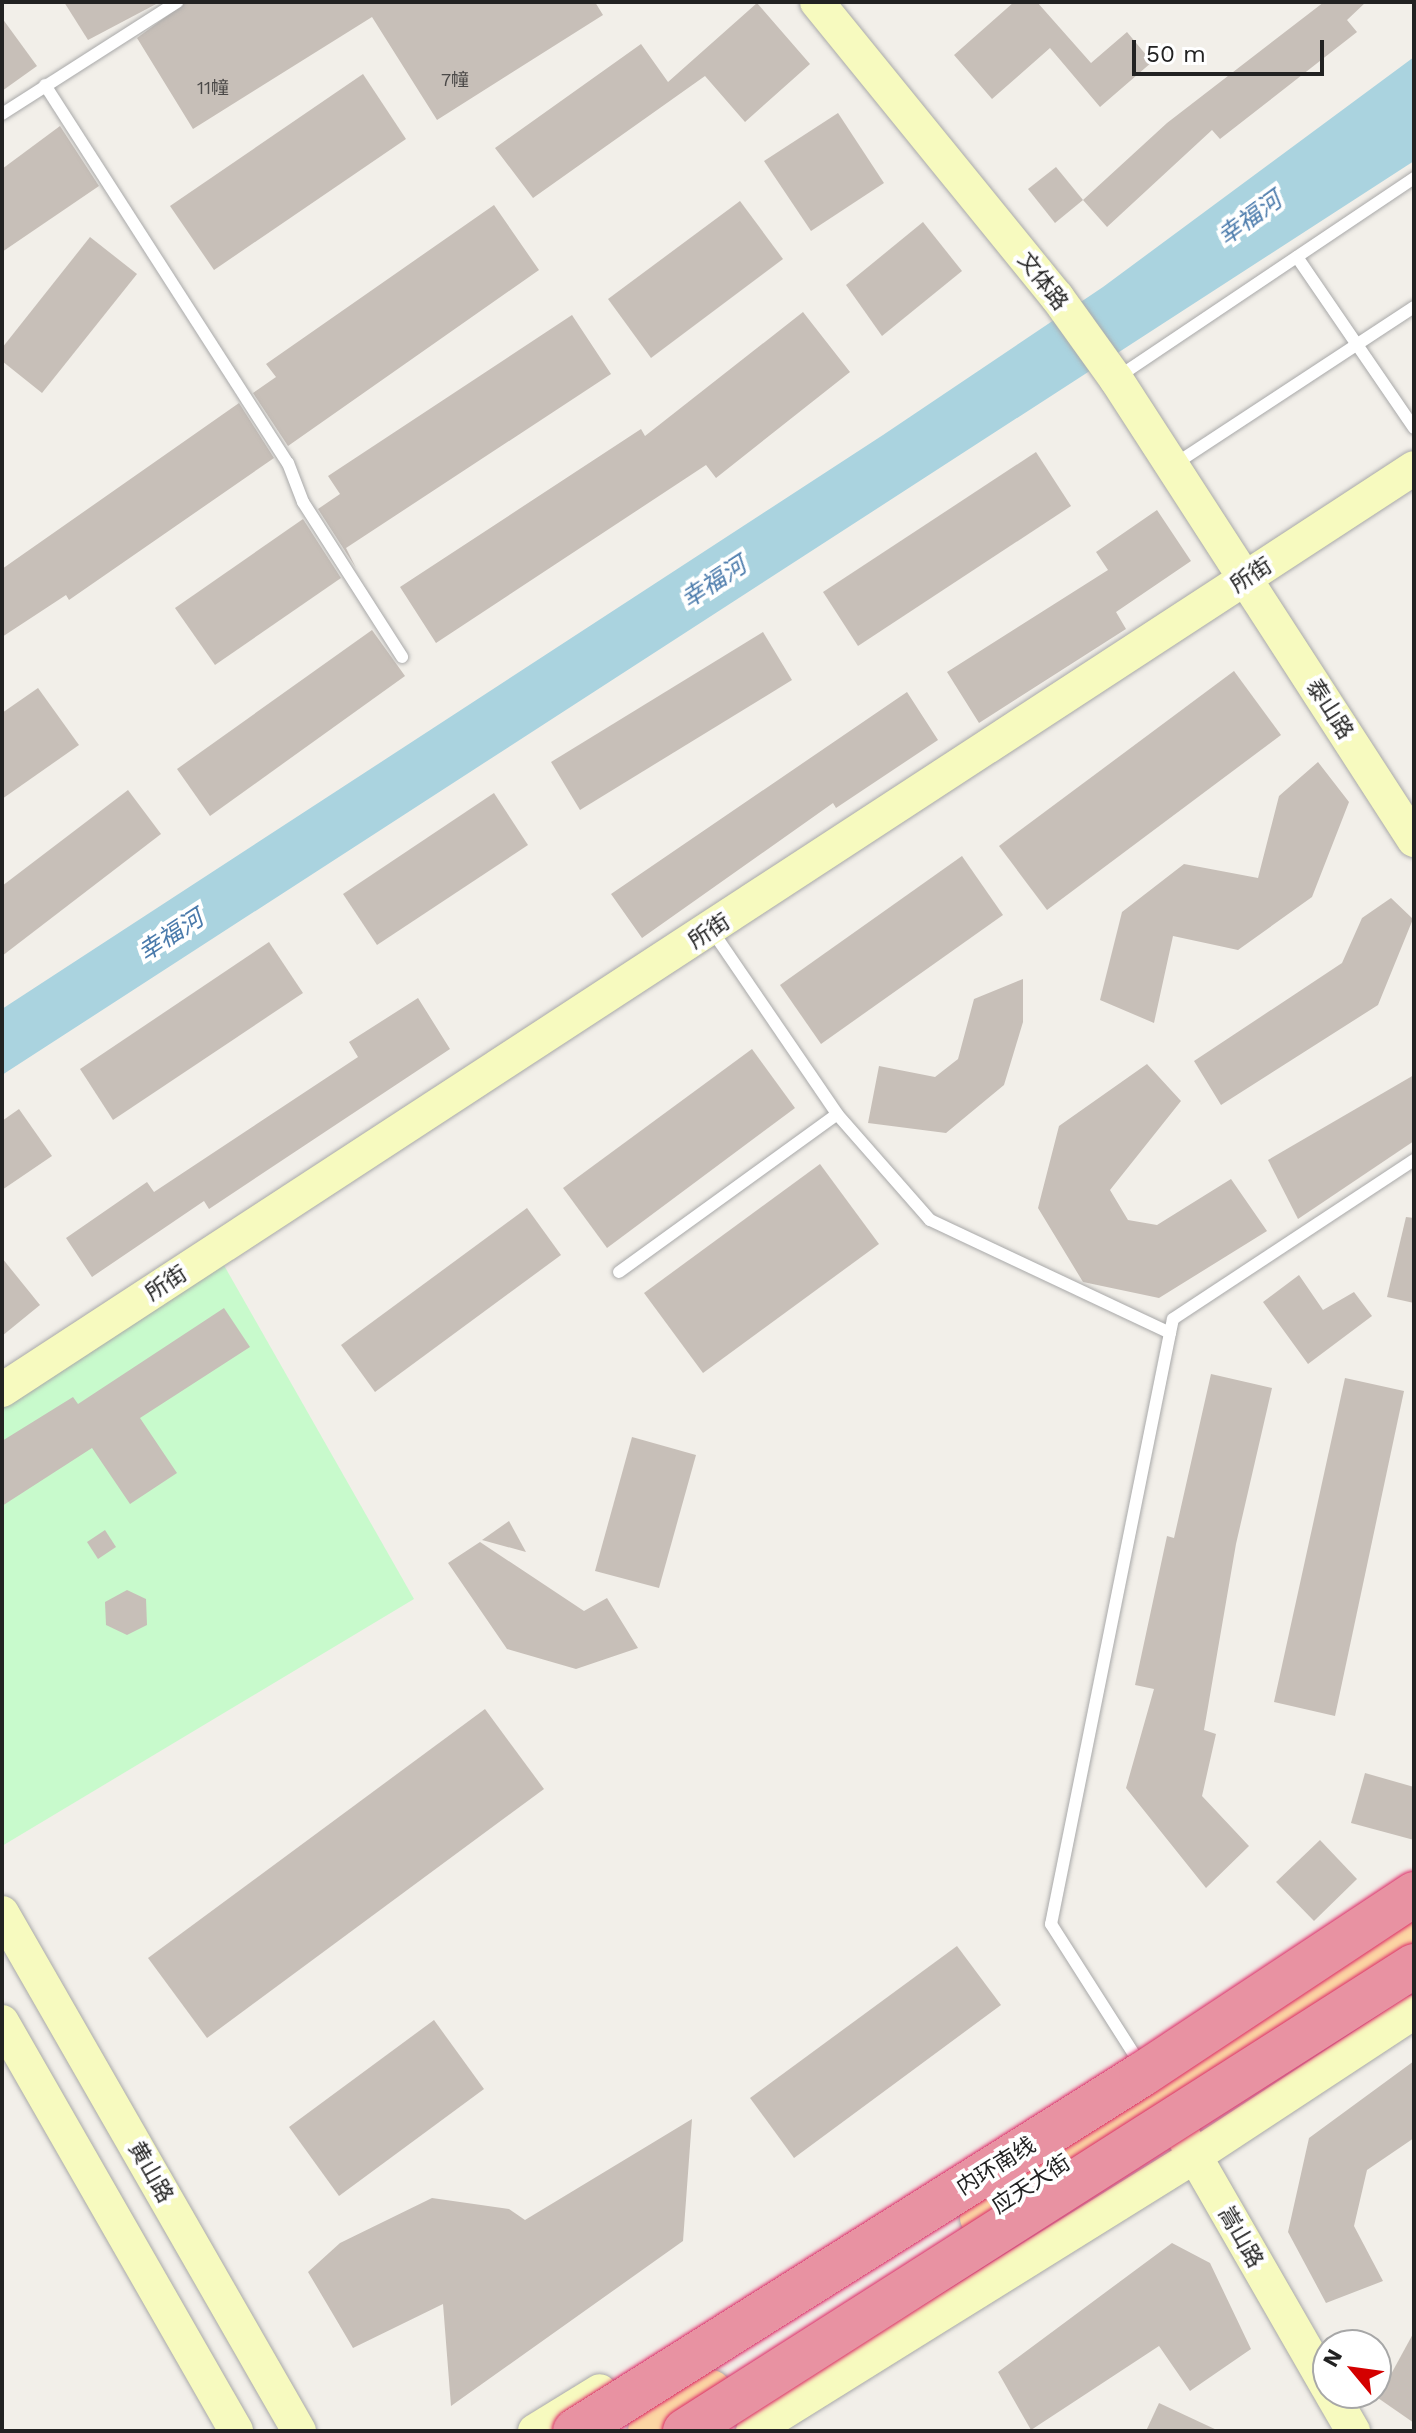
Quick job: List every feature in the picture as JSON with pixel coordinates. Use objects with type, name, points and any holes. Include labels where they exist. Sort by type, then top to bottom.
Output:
[{"type":"highway","name":"内环南线","points":[[575,2431],[1141,2075],[1414,1894]]},
{"type":"highway","points":[[685,2431],[1414,1966]]},
{"type":"main road","name":"应天大街","points":[[647,2431],[1158,2093],[1414,1912]]},
{"type":"main road","name":"应天大街","points":[[607,2431],[1414,1934]]},
{"type":"street","name":"文体路","points":[[817,2],[1062,306],[1112,373],[1246,578]]},
{"type":"street","name":"所街","points":[[2,1390],[1246,578],[1412,475]]},
{"type":"street","name":"泰山路","points":[[1246,578],[1414,840]]},
{"type":"street","name":"黄山路","points":[[2,1913],[299,2431]]},
{"type":"street","points":[[753,2431],[1195,2156],[1414,2012]]},
{"type":"street","points":[[2,2022],[236,2431]]},
{"type":"street","points":[[535,2431],[1099,2082],[1158,2093]]},
{"type":"street","name":"嵩山路","points":[[1158,2093],[1312,2360]]},
{"type":"street","name":"嵩山路","points":[[1340,2409],[1353,2431]]},
{"type":"lane","points":[[2,114],[177,2]]},
{"type":"lane","points":[[45,85],[288,463],[303,502],[402,657]]},
{"type":"lane","points":[[1112,373],[1297,257],[1414,178]]},
{"type":"lane","points":[[1297,257],[1414,428]]},
{"type":"lane","points":[[1172,466],[1414,307]]},
{"type":"lane","points":[[711,929],[837,1114],[930,1220],[1170,1333]]},
{"type":"lane","points":[[619,1272],[837,1114]]},
{"type":"lane","points":[[1158,2093],[1051,1924],[1173,1319],[1414,1160]]},
{"type":"green space","points":[[213,1246],[414,1599],[2,1846],[2,1386]]},
{"type":"water","name":"幸福河","points":[[1414,57],[1414,161],[2,1075],[2,1009],[883,435],[1103,287]]},
{"type":"building","points":[[64,2],[160,2],[88,40]]},
{"type":"building","points":[[186,2],[595,2],[603,15],[437,120],[372,17],[193,129],[137,38]]},
{"type":"building","points":[[1014,2],[1037,2],[1091,63],[1127,32],[1152,62],[1100,107],[1050,48],[992,99],[954,55]]},
{"type":"building","points":[[1324,2],[1366,2],[1347,20],[1357,32],[1220,139],[1212,130],[1107,227],[1083,200],[1167,123]]},
{"type":"building","points":[[757,3],[810,64],[745,122],[705,76],[533,198],[495,148],[641,44],[668,82]]},
{"type":"building","points":[[2,18],[37,66],[2,91]]},
{"type":"building","points":[[363,74],[406,139],[214,270],[170,206]]},
{"type":"building","points":[[838,113],[884,183],[811,231],[764,161]]},
{"type":"building","points":[[60,126],[99,186],[2,252],[2,169]]},
{"type":"building","points":[[1056,167],[1083,200],[1055,223],[1028,189]]},
{"type":"building","points":[[740,201],[783,259],[651,358],[608,299]]},
{"type":"building","points":[[494,205],[539,270],[288,446],[253,393],[276,377],[266,364]]},
{"type":"building","points":[[923,222],[962,271],[882,336],[846,285]]},
{"type":"building","points":[[90,237],[137,274],[42,393],[2,361],[2,348]]},
{"type":"building","points":[[803,312],[850,372],[716,478],[706,465],[436,643],[400,587],[641,429],[645,436]]},
{"type":"building","points":[[572,315],[611,374],[346,548],[356,568],[318,509],[340,494],[328,476]]},
{"type":"building","points":[[239,403],[274,458],[69,600],[66,595],[2,637],[2,569]]},
{"type":"building","points":[[1036,452],[1071,506],[858,646],[823,592]]},
{"type":"building","points":[[1157,510],[1191,561],[1116,612],[1126,629],[979,723],[947,672],[1108,570],[1096,552]]},
{"type":"building","points":[[303,519],[341,578],[215,665],[175,608]]},
{"type":"building","points":[[372,630],[405,676],[210,816],[177,769]]},
{"type":"building","points":[[763,632],[792,680],[580,810],[551,762]]},
{"type":"building","points":[[1234,671],[1281,735],[1047,910],[999,846]]},
{"type":"building","points":[[38,688],[79,745],[2,799],[2,713]]},
{"type":"building","points":[[907,692],[938,740],[836,808],[833,803],[642,938],[611,894]]},
{"type":"building","points":[[1318,762],[1349,802],[1312,897],[1238,950],[1173,936],[1154,1023],[1100,1000],[1122,912],[1184,864],[1258,878],[1279,796]]},
{"type":"building","points":[[128,790],[161,834],[2,956],[2,886]]},
{"type":"building","points":[[494,793],[528,845],[377,945],[343,894]]},
{"type":"building","points":[[962,856],[1003,915],[821,1044],[780,985]]},
{"type":"building","points":[[1391,898],[1413,919],[1378,1005],[1221,1105],[1194,1061],[1342,963],[1362,918]]},
{"type":"building","points":[[269,942],[303,993],[113,1120],[80,1069]]},
{"type":"building","points":[[1023,979],[1023,1022],[1004,1085],[946,1133],[868,1123],[879,1066],[935,1077],[958,1059],[974,999]]},
{"type":"building","points":[[418,998],[450,1049],[209,1209],[204,1201],[92,1277],[66,1238],[147,1182],[154,1192],[358,1057],[349,1042]]},
{"type":"building","points":[[752,1049],[795,1108],[607,1248],[563,1188]]},
{"type":"building","points":[[1147,1064],[1181,1101],[1110,1190],[1128,1220],[1157,1225],[1231,1179],[1267,1231],[1159,1298],[1083,1282],[1038,1208],[1059,1126]]},
{"type":"building","points":[[1414,1075],[1414,1141],[1298,1219],[1268,1160]]},
{"type":"building","points":[[19,1109],[52,1156],[2,1190],[2,1121]]},
{"type":"building","points":[[820,1164],[879,1244],[703,1373],[644,1293]]},
{"type":"building","points":[[527,1208],[561,1255],[375,1392],[341,1345]]},
{"type":"building","points":[[1406,1217],[1414,1218],[1414,1303],[1387,1297]]},
{"type":"building","points":[[2,1258],[40,1305],[2,1336]]},
{"type":"building","points":[[1299,1275],[1323,1310],[1354,1292],[1372,1316],[1308,1364],[1263,1302]]},
{"type":"building","points":[[224,1308],[250,1347],[140,1418],[177,1473],[130,1504],[92,1448],[2,1506],[2,1441],[73,1397],[78,1404]]},
{"type":"building","points":[[1211,1374],[1272,1388],[1236,1544],[1204,1730],[1216,1734],[1202,1796],[1249,1846],[1206,1888],[1126,1788],[1154,1689],[1135,1685],[1167,1536],[1174,1538]]},
{"type":"building","points":[[1345,1378],[1404,1391],[1335,1716],[1274,1702]]},
{"type":"building","points":[[632,1437],[696,1455],[659,1588],[595,1571]]},
{"type":"building","points":[[509,1521],[526,1552],[482,1540]]},
{"type":"building","points":[[105,1530],[116,1547],[98,1559],[87,1542]]},
{"type":"building","points":[[480,1542],[584,1611],[607,1598],[638,1648],[576,1669],[507,1649],[448,1563]]},
{"type":"building","points":[[127,1590],[146,1599],[147,1625],[127,1635],[106,1625],[105,1602]]},
{"type":"building","points":[[485,1709],[544,1789],[207,2038],[148,1958]]},
{"type":"building","points":[[1365,1773],[1414,1787],[1414,1840],[1351,1823]]},
{"type":"building","points":[[1320,1840],[1357,1879],[1314,1921],[1276,1882]]},
{"type":"building","points":[[957,1946],[1001,2005],[794,2158],[750,2098]]},
{"type":"building","points":[[434,2020],[484,2089],[339,2196],[289,2127]]},
{"type":"building","points":[[1414,2061],[1414,2138],[1367,2170],[1354,2226],[1383,2281],[1326,2303],[1288,2232],[1309,2138]]},
{"type":"building","points":[[692,2119],[683,2241],[451,2406],[443,2304],[353,2348],[308,2272],[340,2243],[432,2198],[509,2209],[525,2220]]},
{"type":"building","points":[[1172,2243],[1210,2263],[1251,2349],[1190,2391],[1159,2346],[1031,2430],[998,2372]]},
{"type":"building","points":[[1414,2332],[1414,2423],[1392,2408],[1392,2372]]},
{"type":"building","points":[[1159,2403],[1219,2431],[1146,2431]]}]
